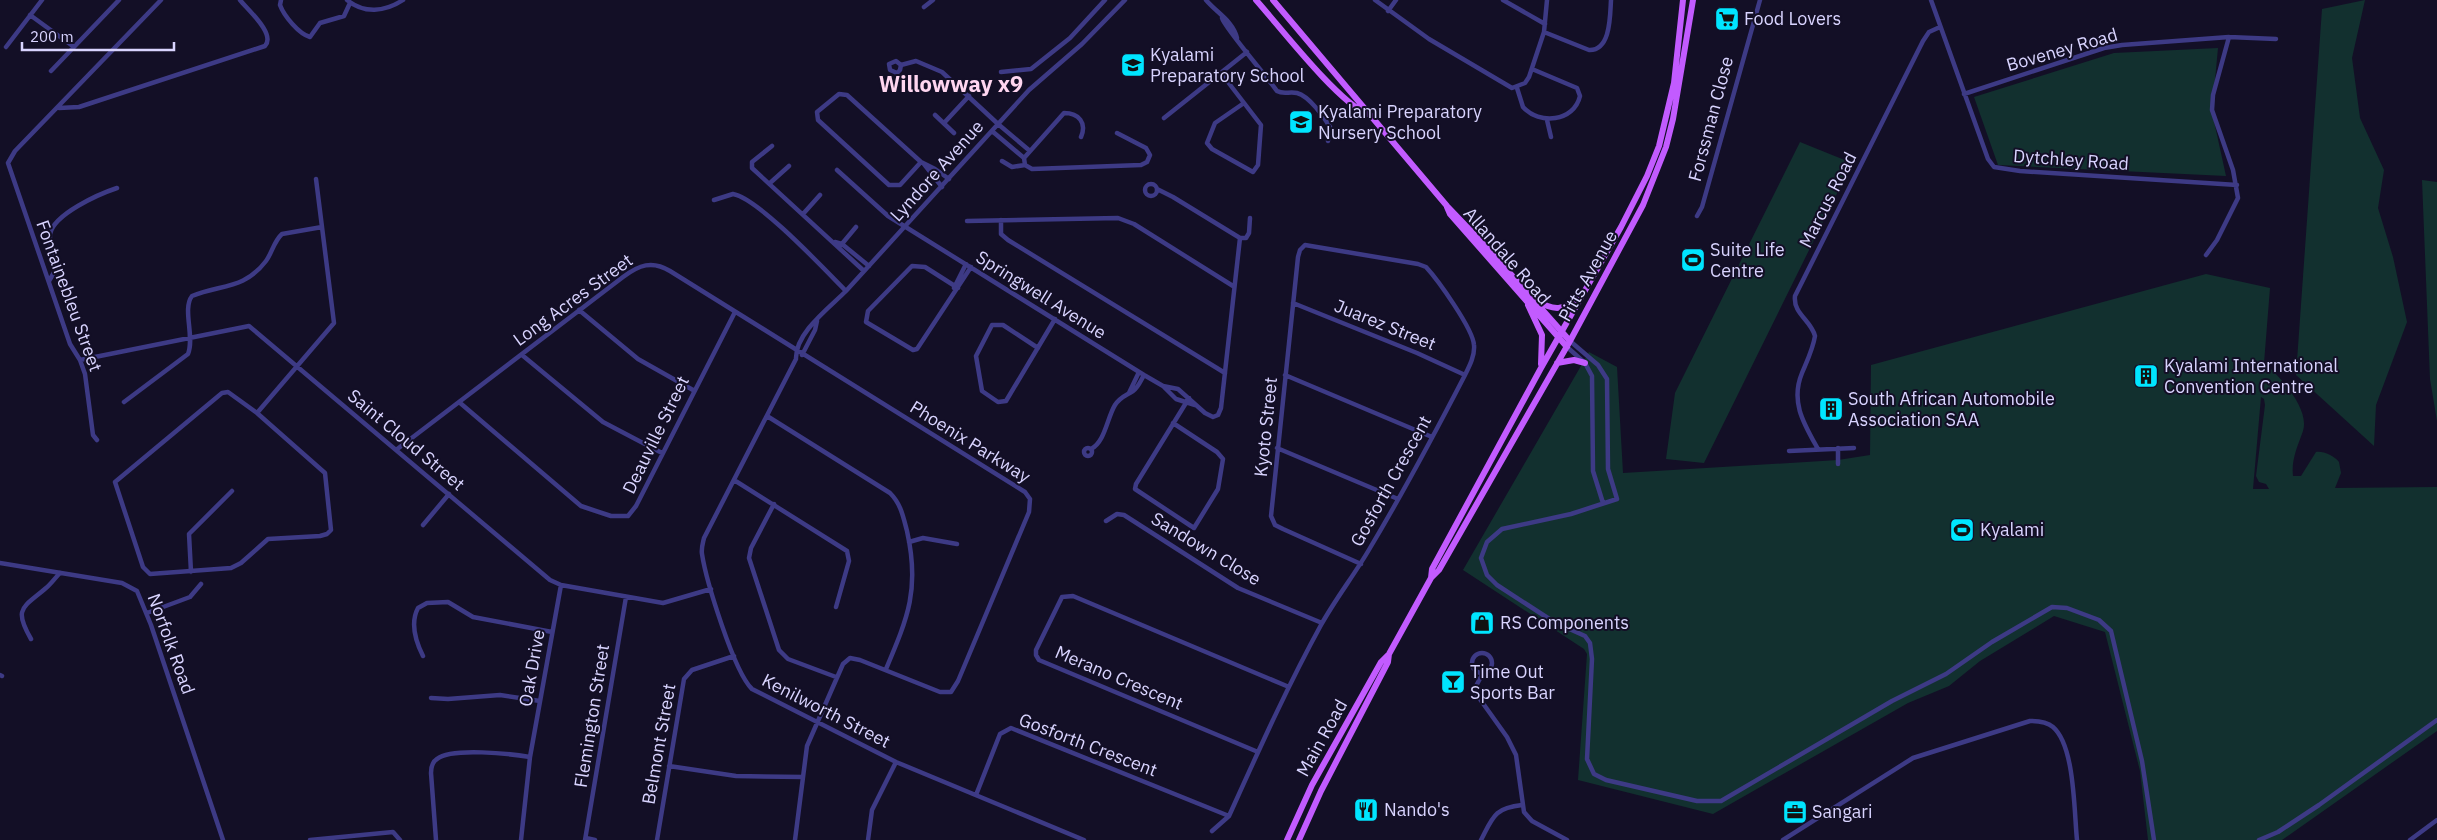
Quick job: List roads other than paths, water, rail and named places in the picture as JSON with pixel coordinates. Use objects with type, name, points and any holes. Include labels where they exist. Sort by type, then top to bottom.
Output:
[{"type":"main road","name":"Allandale Road","points":[[1256,0],[1322,74],[1358,110],[1367,114]]},
{"type":"main road","name":"Allandale Road","points":[[1273,0],[1334,71],[1367,114],[1447,206],[1454,211],[1568,344]]},
{"type":"main road","name":"Pitts Avenue","points":[[1450,544],[1541,368],[1635,201],[1659,146],[1676,75],[1683,0]]},
{"type":"main road","name":"Pitts Avenue","points":[[1450,544],[1568,344],[1627,236],[1655,178],[1673,120],[1693,0]]},
{"type":"main road","points":[[1525,295],[1546,306],[1557,309],[1571,305],[1585,292]]},
{"type":"main road","points":[[1525,295],[1542,336],[1541,368]]},
{"type":"main road","points":[[1557,363],[1574,360],[1585,363]]},
{"type":"main road","name":"Main Road","points":[[1286,840],[1312,786],[1381,662],[1389,654],[1431,578],[1432,569],[1450,544]]},
{"type":"main road","name":"Main Road","points":[[1299,840],[1321,791],[1388,662],[1389,654]]},
{"type":"street","points":[[6,47],[42,0]]},
{"type":"street","points":[[51,71],[119,0]]},
{"type":"street","points":[[59,108],[162,0]]},
{"type":"street","points":[[59,108],[79,107],[265,46],[269,41],[268,34],[240,0]]},
{"type":"street","points":[[281,0],[280,6],[282,11],[303,34],[310,37],[320,23],[344,16],[349,1],[378,10],[385,9],[403,0]]},
{"type":"street","points":[[924,7],[933,0]]},
{"type":"street","points":[[1001,72],[1031,68],[1070,38],[1105,0]]},
{"type":"street","name":"Lyndore Avenue","points":[[796,351],[808,327],[817,321],[846,291],[1041,78],[1082,44],[1125,0]]},
{"type":"street","points":[[1206,0],[1222,18],[1226,28],[1237,38],[1277,91],[1283,94],[1291,92],[1300,94],[1318,112],[1329,125],[1331,133],[1328,141]]},
{"type":"street","points":[[1375,0],[1429,39],[1502,85],[1512,88],[1517,88],[1527,80],[1532,69],[1544,32],[1547,0]]},
{"type":"street","points":[[1388,11],[1396,0]]},
{"type":"street","points":[[1504,0],[1545,24]]},
{"type":"street","points":[[1544,32],[1588,50],[1596,49],[1607,33],[1611,0]]},
{"type":"street","name":"Forssman Close","points":[[1696,216],[1702,207],[1760,0]]},
{"type":"street","name":"Dytchley Road","points":[[1931,0],[1988,159],[1996,168],[2237,185]]},
{"type":"street","points":[[30,15],[74,46]]},
{"type":"street","name":"Marcus Road","points":[[1818,449],[1800,415],[1798,406],[1798,385],[1815,336],[1812,328],[1797,311],[1795,296],[1923,40],[1929,32],[1940,27]]},
{"type":"street","points":[[2206,254],[2217,240],[2237,202],[2237,185],[2212,110],[2213,94],[2229,37]]},
{"type":"street","name":"Boveney Road","points":[[1964,94],[2104,48],[2229,37],[2276,39]]},
{"type":"street","points":[[1164,118],[1247,52]]},
{"type":"street","points":[[901,65],[913,61],[929,64],[942,72],[1030,151]]},
{"type":"street","points":[[1517,88],[1521,104],[1526,110],[1547,120],[1572,111],[1579,101],[1580,93],[1573,86],[1532,69]]},
{"type":"street","points":[[1221,73],[1259,120],[1262,127],[1258,166],[1253,172],[1212,149],[1207,143],[1216,123],[1244,103]]},
{"type":"street","points":[[923,163],[900,185],[889,185],[818,120],[817,112],[838,95],[847,95],[923,163],[942,187]]},
{"type":"street","points":[[944,123],[969,96]]},
{"type":"street","name":"Fontainebleu Street","points":[[59,108],[15,151],[8,164],[72,348],[80,360],[86,382],[93,435],[97,440]]},
{"type":"street","points":[[1024,158],[1064,113],[1071,114],[1082,121],[1084,127],[1081,137]]},
{"type":"street","points":[[935,115],[954,133]]},
{"type":"street","points":[[1547,120],[1551,137]]},
{"type":"street","points":[[992,131],[1024,158],[1025,165]]},
{"type":"street","points":[[1002,161],[1012,166],[1025,165],[1032,169],[1141,165],[1148,162],[1150,155],[1146,148],[1117,133]]},
{"type":"street","points":[[772,146],[752,164],[802,214],[840,246],[869,266]]},
{"type":"street","points":[[923,163],[949,179]]},
{"type":"street","points":[[770,183],[789,166]]},
{"type":"street","name":"Springwell Avenue","points":[[837,170],[882,211],[905,227],[1163,386]]},
{"type":"street","points":[[257,413],[299,366],[334,322],[335,315],[316,179]]},
{"type":"street","points":[[49,281],[56,270],[50,239],[54,225],[64,215],[100,194],[117,188]]},
{"type":"street","points":[[1157,189],[1174,197],[1240,238],[1249,236],[1250,218]]},
{"type":"street","points":[[714,200],[733,194],[748,201],[777,224],[846,291]]},
{"type":"street","points":[[802,214],[820,194]]},
{"type":"street","points":[[967,221],[1112,217],[1124,219],[1234,286]]},
{"type":"street","points":[[1001,220],[1001,234],[1008,240],[1224,373]]},
{"type":"street","points":[[124,402],[184,358],[189,351],[188,304],[192,296],[230,287],[250,276],[266,261],[282,234],[322,227]]},
{"type":"street","points":[[840,246],[856,227]]},
{"type":"street","points":[[1163,386],[1178,390],[1208,415],[1218,415],[1221,408],[1240,238]]},
{"type":"street","name":"Kyoto Street","points":[[1310,244],[1300,250],[1271,511],[1273,522],[1283,529],[1361,564]]},
{"type":"street","name":"Gosforth Crescent","points":[[1212,830],[1229,816],[1289,687],[1322,624],[1361,564],[1398,500],[1465,375],[1474,352],[1473,337],[1426,267],[1310,244]]},
{"type":"street","points":[[840,246],[864,271]]},
{"type":"street","name":"Long Acres Street","points":[[396,450],[639,266],[648,264],[663,267],[802,355]]},
{"type":"street","points":[[956,288],[925,267],[912,266],[870,309],[865,319],[869,325],[916,350],[948,304],[956,288],[966,264]]},
{"type":"street","points":[[956,288],[971,267]]},
{"type":"street","name":"Juarez Street","points":[[1293,303],[1417,353],[1465,375]]},
{"type":"street","points":[[580,310],[638,360],[694,390]]},
{"type":"street","name":"Deauville Street","points":[[459,402],[581,506],[596,513],[621,517],[633,512],[735,312]]},
{"type":"street","points":[[1038,348],[1003,325],[992,325],[976,356],[982,391],[1000,402],[1006,401],[1056,320]]},
{"type":"street","name":"Lyndore Avenue","points":[[802,355],[815,330],[817,321]]},
{"type":"street","name":"Saint Cloud Street","points":[[80,360],[249,326],[299,366],[547,578],[561,585],[653,602],[669,603],[711,589]]},
{"type":"street","points":[[1568,344],[1590,371],[1593,386],[1593,471],[1603,503]]},
{"type":"street","points":[[1568,344],[1598,365],[1607,380],[1608,469],[1616,499],[1555,518],[1502,529],[1487,542],[1482,558],[1487,575],[1496,585],[1554,622],[1585,636],[1590,643],[1592,659],[1587,759],[1590,768],[1599,778],[1697,801],[1711,802],[1726,799],[1879,708],[1946,674],[1992,642],[2038,614],[2052,607],[2061,606],[2099,620],[2111,631],[2142,761],[2154,840]]},
{"type":"street","name":"Kenilworth Street","points":[[796,351],[796,358],[702,545],[702,553],[711,589],[742,677],[752,689],[896,762],[1084,840]]},
{"type":"street","points":[[522,355],[603,422],[662,453]]},
{"type":"street","points":[[796,358],[802,355]]},
{"type":"street","name":"Phoenix Parkway","points":[[802,355],[1029,496],[1031,503],[1029,512],[958,681],[951,692],[944,693],[886,669]]},
{"type":"street","points":[[1091,449],[1096,446],[1101,438],[1115,405],[1123,396],[1134,390],[1142,374]]},
{"type":"street","points":[[1285,376],[1432,437]]},
{"type":"street","points":[[1163,386],[1174,397],[1185,403],[1197,406]]},
{"type":"street","points":[[222,393],[233,394],[325,473],[328,480],[331,530],[327,534],[320,536],[268,539],[238,566],[191,572],[154,575],[145,571],[115,482],[222,393]]},
{"type":"street","points":[[1173,423],[1217,452],[1223,459],[1218,489],[1194,528],[1135,489],[1173,423],[1189,398]]},
{"type":"street","points":[[767,416],[890,493],[902,509],[914,577],[906,623],[886,669],[850,658],[843,664],[836,677],[807,746],[795,840]]},
{"type":"street","points":[[1277,448],[1398,500]]},
{"type":"street","points":[[1838,448],[1838,464]]},
{"type":"street","points":[[1789,451],[1854,448]]},
{"type":"street","points":[[734,480],[846,551],[849,561],[836,607]]},
{"type":"street","points":[[191,572],[189,534],[232,491]]},
{"type":"street","points":[[423,526],[450,494]]},
{"type":"street","points":[[774,504],[751,548],[749,558],[779,650],[788,659],[836,677]]},
{"type":"street","name":"Sandown Close","points":[[1106,521],[1117,514],[1124,515],[1244,591],[1322,624]]},
{"type":"street","points":[[909,542],[922,538],[957,544]]},
{"type":"street","name":"Norfolk Road","points":[[0,563],[132,587],[140,594],[223,840]]},
{"type":"street","points":[[32,639],[21,618],[23,608],[27,602],[47,587],[60,573]]},
{"type":"street","points":[[147,613],[190,597],[201,584]]},
{"type":"street","name":"Oak Drive","points":[[521,840],[530,757],[561,585]]},
{"type":"street","name":"Merano Crescent","points":[[1258,752],[1039,660],[1036,650],[1056,607],[1064,596],[1073,596],[1289,687]]},
{"type":"street","name":"Flemington Street","points":[[586,839],[626,597]]},
{"type":"street","points":[[423,656],[416,642],[414,618],[418,608],[427,603],[448,602],[456,605],[473,617],[552,632]]},
{"type":"street","points":[[1483,673],[1475,670],[1472,664],[1475,656],[1481,654],[1489,656],[1492,662],[1490,668],[1483,673],[1476,686],[1477,695],[1514,749],[1519,765],[1522,805],[1527,817],[1567,840]]},
{"type":"street","name":"Belmont Street","points":[[657,840],[686,676],[692,670],[734,656]]},
{"type":"street","points":[[430,698],[448,699],[500,694],[540,701]]},
{"type":"street","points":[[2258,840],[2278,832],[2313,809],[2437,720]]},
{"type":"street","points":[[1783,840],[1913,758],[2030,721],[2049,725],[2063,743],[2069,764],[2077,840]]},
{"type":"street","name":"Gosforth Crescent","points":[[976,795],[1000,734],[1011,728],[1229,816]]},
{"type":"street","points":[[436,840],[431,773],[433,763],[437,758],[492,752],[530,757]]},
{"type":"street","points":[[868,840],[872,810],[896,762]]},
{"type":"street","points":[[669,766],[736,776],[803,777]]},
{"type":"street","points":[[1481,840],[1496,813],[1504,808],[1522,805]]},
{"type":"street","points":[[2410,840],[2437,820]]},
{"type":"street","points":[[310,840],[393,832],[400,840]]},
{"type":"street","points":[[586,839],[595,840]]},
{"type":"place","name":"Food Lovers","points":[[1727,19]]},
{"type":"place","name":"Kyalami Preparatory School","points":[[1133,65]]},
{"type":"place","name":"Kyalami Preparatory Nursery School","points":[[1301,122]]},
{"type":"place","name":"Suite Life Centre","points":[[1693,260]]},
{"type":"place","name":"Kyalami International Convention Centre","points":[[2146,376]]},
{"type":"place","name":"South African Automobile Association SAA","points":[[1831,409]]},
{"type":"place","name":"Kyalami","points":[[1962,530]]},
{"type":"place","name":"RS Components","points":[[1482,623]]},
{"type":"place","name":"Time Out Sports Bar","points":[[1453,682]]},
{"type":"place","name":"Nando's","points":[[1366,810]]},
{"type":"place","name":"Sangari","points":[[1795,812]]},
{"type":"district","name":"Willowway x9","points":[[951,84]]}]
